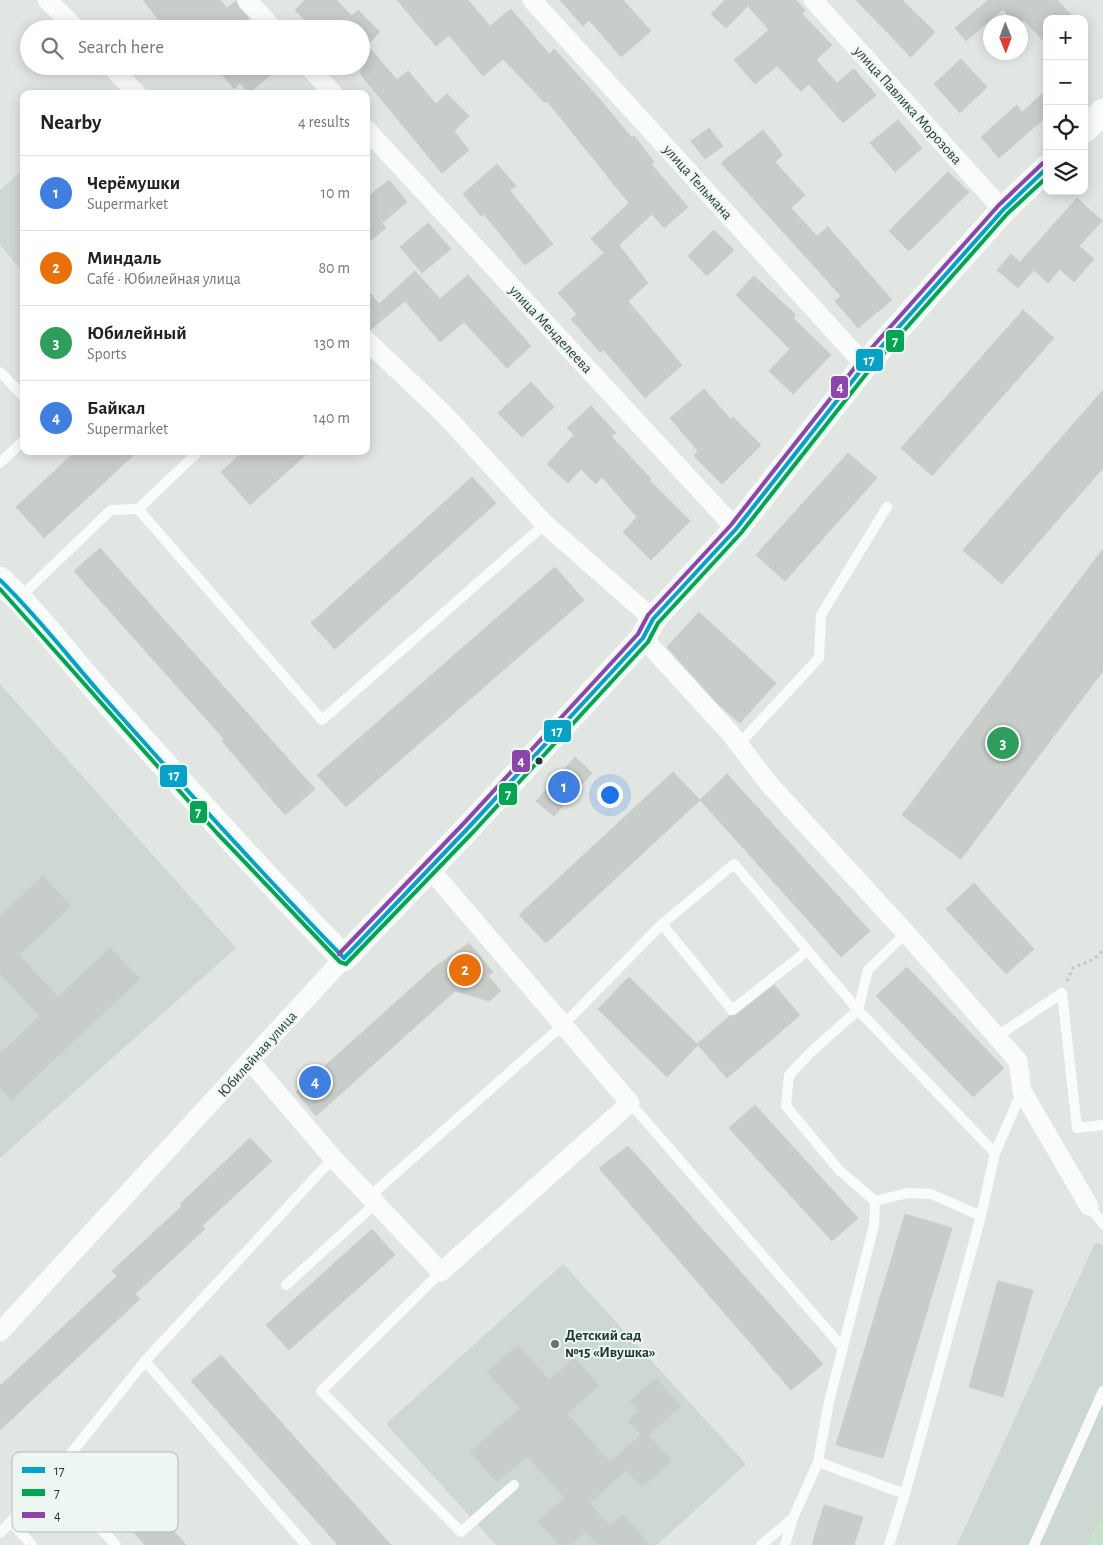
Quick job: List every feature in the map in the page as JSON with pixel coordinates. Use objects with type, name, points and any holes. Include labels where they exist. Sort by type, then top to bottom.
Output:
[{"type":"street","points":[[47,0],[68,20]]},
{"type":"street","points":[[247,0],[266,20]]},
{"type":"street","name":"улица Тельмана","points":[[532,0],[865,365]]},
{"type":"street","name":"улица Павлика Морозова","points":[[814,0],[1003,210]]},
{"type":"street","points":[[119,75],[133,90]]},
{"type":"street","points":[[316,75],[330,90]]},
{"type":"street","points":[[1088,126],[1103,112]]},
{"type":"street","name":"улица Менделеева","points":[[370,133],[736,529]]},
{"type":"street","name":"Юбилейная улица","points":[[0,1332],[251,1062],[344,958],[430,868],[648,628],[736,529],[865,365],[1003,210],[1043,172]]},
{"type":"street","points":[[370,344],[444,414],[545,524],[648,628],[769,784],[906,933],[1018,1061],[1022,1092],[1089,1206]]},
{"type":"street","points":[[0,580],[19,598],[63,652],[268,880],[344,958]]},
{"type":"street","points":[[251,1062],[333,1158],[441,1272],[630,1103],[430,868]]},
{"type":"lane","points":[[0,372],[20,394]]},
{"type":"lane","points":[[0,463],[20,444]]},
{"type":"lane","points":[[19,598],[111,510],[138,508],[195,455]]},
{"type":"lane","points":[[739,744],[819,658],[820,615],[887,507]]},
{"type":"lane","points":[[138,508],[322,720],[545,524]]},
{"type":"lane","points":[[286,1285],[372,1200],[564,1024],[662,924],[734,864],[858,1010],[995,1153]]},
{"type":"lane","points":[[662,924],[732,1010],[807,951]]},
{"type":"lane","points":[[875,1201],[839,1170],[786,1106],[788,1075],[858,1010],[868,970],[906,933]]},
{"type":"lane","points":[[996,1037],[1062,993],[1077,1128],[1103,1125]]},
{"type":"lane","points":[[889,1545],[905,1494],[981,1216],[995,1153],[1022,1092]]},
{"type":"lane","points":[[630,1103],[843,1348]]},
{"type":"lane","points":[[72,1452],[145,1361],[333,1158]]},
{"type":"lane","points":[[875,1201],[908,1193],[931,1194],[981,1216]]},
{"type":"lane","points":[[785,1545],[793,1518],[818,1462],[829,1402],[874,1225],[875,1201]]},
{"type":"lane","points":[[1089,1206],[1103,1224]]},
{"type":"lane","points":[[441,1272],[321,1391],[461,1532],[514,1485]]},
{"type":"lane","points":[[145,1361],[306,1545]]},
{"type":"lane","points":[[1034,1545],[1103,1391]]},
{"type":"lane","points":[[818,1462],[905,1494]]},
{"type":"lane","points":[[761,1545],[793,1518]]},
{"type":"lane","points":[[0,1533],[11,1522]]},
{"type":"lane","points":[[20,1532],[32,1545]]},
{"type":"lane","points":[[104,1532],[116,1545]]},
{"type":"path","points":[[1062,993],[1073,968],[1094,959],[1103,950]]},
{"type":"shaded area","points":[[20,172],[20,268],[0,245],[0,190]]},
{"type":"shaded area","points":[[0,684],[236,948],[0,1158]]},
{"type":"shaded area","points":[[1095,1243],[1103,1245],[1103,1513],[1088,1545],[957,1545]]},
{"type":"shaded area","name":"Детский сад №15 «Ивушка»","points":[[563,1264],[746,1464],[657,1545],[496,1545],[386,1424]]},
{"type":"green space","points":[[1103,1513],[1103,1545],[1088,1545]]},
{"type":"building","points":[[143,0],[220,0],[227,8],[236,1],[239,8],[249,18],[246,20],[159,20]]},
{"type":"building","points":[[305,0],[336,0],[352,16],[358,10],[368,20],[305,20],[295,10]]},
{"type":"building","points":[[397,0],[468,0],[490,26],[511,9],[549,54],[554,49],[632,138],[634,136],[654,162],[651,164],[688,207],[664,228],[652,214],[619,245],[648,283],[628,301],[682,365],[645,398],[604,350],[600,352],[571,319],[577,314],[558,293],[604,253],[591,239],[629,203],[547,101],[545,103],[503,59],[483,76],[449,35],[436,46]]},
{"type":"building","points":[[560,0],[623,0],[651,31],[621,57],[589,20],[583,26]]},
{"type":"building","points":[[725,0],[796,0],[805,11],[802,14],[832,45],[816,60],[837,83],[854,69],[876,95],[843,123],[809,84],[801,91],[777,66],[755,84],[734,60],[769,30],[748,6],[726,28],[711,14]]},
{"type":"building","points":[[856,0],[902,0],[935,32],[911,57]]},
{"type":"building","points":[[988,0],[1057,0],[1071,15],[1043,15],[1043,41],[1028,24],[1028,15],[1008,15],[1003,9],[996,15],[983,15],[983,26],[966,41],[955,28]]},
{"type":"building","points":[[370,22],[380,32],[370,42]]},
{"type":"building","points":[[370,48],[397,80],[408,71],[436,104],[447,94],[469,116],[454,131],[469,150],[442,173],[361,75],[370,75]]},
{"type":"building","points":[[961,59],[987,87],[960,113],[934,84]]},
{"type":"building","points":[[222,75],[270,75],[253,90],[246,90],[240,83],[234,89]]},
{"type":"building","points":[[1043,94],[1043,120],[999,158],[981,137],[1017,105],[1022,112]]},
{"type":"building","points":[[898,120],[922,148],[895,172],[870,143]]},
{"type":"building","points":[[709,128],[723,146],[705,159],[691,141]]},
{"type":"building","points":[[763,130],[783,155],[775,162],[805,195],[791,208],[817,236],[828,227],[892,300],[858,328],[835,301],[841,296],[721,163]]},
{"type":"building","points":[[497,164],[516,186],[510,191],[553,244],[525,265],[484,214],[481,216],[463,194]]},
{"type":"building","points":[[948,172],[969,192],[909,251],[889,231]]},
{"type":"building","points":[[389,180],[407,202],[382,223],[386,228],[370,241],[370,195]]},
{"type":"building","points":[[1077,198],[1102,221],[1079,246],[1094,259],[1074,282],[1060,269],[1048,283],[1034,270],[1018,288],[997,270],[1011,254],[1020,262]]},
{"type":"building","points":[[428,223],[451,249],[422,273],[400,247]]},
{"type":"building","points":[[714,230],[734,250],[707,276],[688,256]]},
{"type":"building","points":[[415,271],[440,299],[468,275],[531,346],[507,368],[464,322],[440,342],[405,301],[370,330],[370,293],[379,304]]},
{"type":"building","points":[[754,276],[796,315],[793,318],[831,355],[793,394],[769,371],[790,349],[736,295]]},
{"type":"building","points":[[1023,310],[1054,338],[932,476],[901,448]]},
{"type":"building","points":[[531,382],[554,407],[522,437],[498,413]]},
{"type":"building","points":[[704,389],[731,420],[733,417],[761,445],[722,484],[694,456],[698,451],[670,418]]},
{"type":"building","points":[[1103,390],[1103,468],[1002,584],[963,550]]},
{"type":"building","points":[[591,406],[616,433],[611,436],[651,479],[649,480],[690,521],[651,560],[623,532],[637,517],[602,477],[596,484],[581,469],[568,483],[547,464],[574,435],[567,428]]},
{"type":"building","points":[[848,453],[877,478],[785,581],[756,555]]},
{"type":"building","points":[[72,455],[134,455],[44,538],[16,507]]},
{"type":"building","points":[[240,455],[306,455],[250,505],[221,472]]},
{"type":"building","points":[[472,477],[496,503],[335,649],[311,623]]},
{"type":"building","points":[[100,548],[315,789],[285,815],[222,741],[224,739],[74,571]]},
{"type":"building","points":[[1103,549],[1103,671],[961,859],[902,815]]},
{"type":"building","points":[[555,567],[584,600],[346,807],[317,775]]},
{"type":"building","points":[[699,612],[776,683],[740,723],[717,703],[667,647]]},
{"type":"building","points":[[575,757],[592,773],[554,816],[536,801]]},
{"type":"building","points":[[673,772],[700,800],[546,943],[519,915]]},
{"type":"building","points":[[727,774],[870,931],[841,957],[700,800]]},
{"type":"building","points":[[43,876],[71,906],[19,955],[58,997],[110,948],[140,979],[11,1100],[0,1088],[0,1054],[40,1016],[0,974],[0,916]]},
{"type":"building","points":[[974,883],[1034,949],[1006,974],[946,909]]},
{"type":"building","points":[[469,943],[493,972],[488,976],[501,991],[489,1001],[455,991],[316,1116],[296,1092],[436,966]]},
{"type":"building","points":[[907,967],[1004,1068],[973,1097],[876,996]]},
{"type":"building","points":[[629,977],[697,1044],[730,1016],[736,1015],[774,985],[800,1015],[727,1078],[698,1045],[667,1077],[598,1009]]},
{"type":"building","points":[[755,1105],[858,1218],[832,1241],[729,1128]]},
{"type":"building","points":[[250,1138],[272,1161],[202,1226],[205,1229],[135,1294],[140,1299],[0,1430],[0,1386],[117,1276],[112,1271],[182,1206],[180,1204]]},
{"type":"building","points":[[628,1146],[823,1364],[791,1390],[599,1168]]},
{"type":"building","points":[[905,1214],[952,1228],[883,1458],[836,1445]]},
{"type":"building","points":[[372,1229],[395,1255],[289,1350],[266,1325]]},
{"type":"building","points":[[998,1281],[1033,1290],[1003,1397],[969,1387]]},
{"type":"building","points":[[518,1345],[549,1380],[574,1358],[599,1385],[567,1414],[610,1462],[641,1435],[628,1421],[639,1411],[630,1401],[656,1378],[681,1406],[648,1435],[672,1461],[642,1487],[626,1470],[590,1503],[610,1526],[623,1514],[650,1545],[598,1545],[586,1532],[571,1545],[559,1545],[538,1521],[565,1498],[527,1456],[497,1482],[470,1452],[520,1408],[487,1372]]},
{"type":"building","points":[[221,1355],[391,1545],[338,1545],[191,1381]]},
{"type":"building","points":[[824,1505],[863,1517],[854,1545],[812,1545]]},
{"type":"building","points":[[134,1532],[174,1532],[186,1545],[145,1545]]},
{"type":"transit line","name":"4","points":[[339,954],[465,822],[638,634],[648,615],[731,525],[860,361],[998,206],[1043,163]]},
{"type":"transit line","name":"17","points":[[0,580],[39,621],[190,794],[344,958],[470,826],[643,638],[653,619],[736,529],[865,365],[1003,210],[1043,172]]},
{"type":"transit line","name":"7","points":[[0,589],[216,832],[340,962],[346,964],[475,830],[648,642],[658,623],[741,533],[870,369],[1007,214],[1043,181]]},
{"type":"place","name":"Юбилейный","points":[[1003,743]]},
{"type":"place","name":"Черёмушки","points":[[564,787]]},
{"type":"place","name":"Миндаль","points":[[465,970]]},
{"type":"place","name":"Байкал","points":[[315,1082]]},
{"type":"place","name":"Детский сад №15 «Ивушка»","points":[[555,1344]]}]
